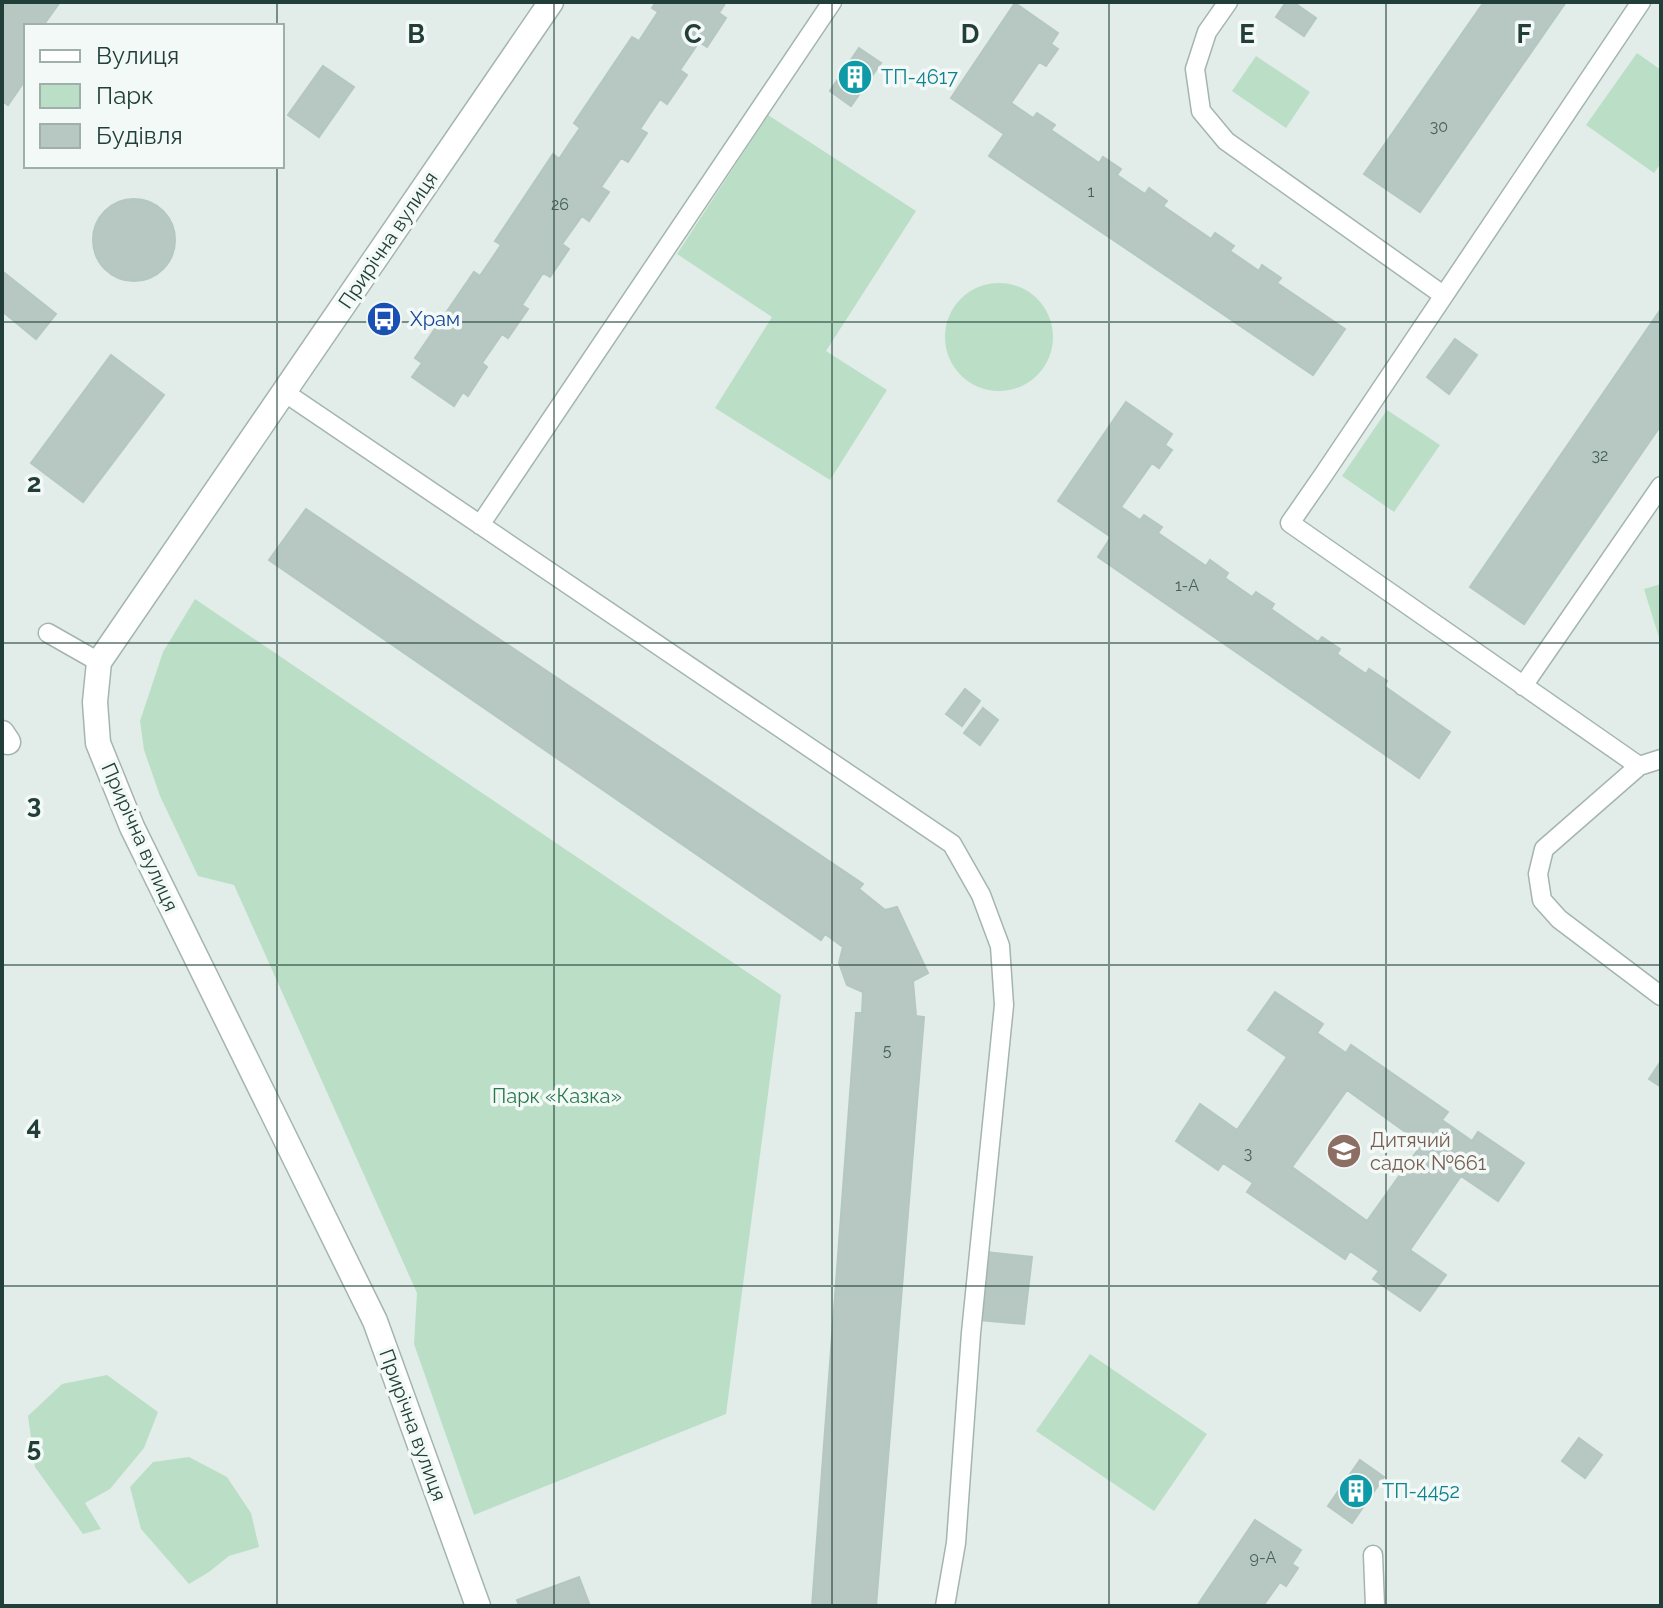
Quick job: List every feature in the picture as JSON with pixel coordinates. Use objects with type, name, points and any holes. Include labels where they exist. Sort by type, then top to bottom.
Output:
[{"type":"street","name":"Прирічна вулиця","points":[[478,1606],[375,1321],[128,819],[98,743],[95,702],[99,662],[551,2]]},
{"type":"lane","points":[[480,525],[832,2]]},
{"type":"lane","points":[[1228,2],[1207,32],[1195,69],[1201,111],[1226,141],[1443,295]]},
{"type":"lane","points":[[1639,766],[1290,523],[1641,2]]},
{"type":"lane","points":[[284,392],[952,844],[981,895],[1000,946],[1004,1005],[971,1333],[956,1543],[945,1606]]},
{"type":"lane","points":[[1523,686],[1661,486]]},
{"type":"lane","points":[[48,633],[99,662]]},
{"type":"lane","points":[[1661,759],[1639,766],[1544,849],[1538,874],[1542,900],[1559,919],[1661,996]]},
{"type":"lane","points":[[1373,1555],[1375,1606]]},
{"type":"green space","points":[[1637,53],[1661,70],[1661,163],[1654,173],[1586,125]]},
{"type":"green space","points":[[1256,56],[1310,92],[1286,128],[1232,91]]},
{"type":"green space","points":[[768,115],[916,211],[826,351],[887,390],[830,480],[715,408],[772,317],[677,254]]},
{"type":"green space","points":[[999,283],[1020,287],[1037,299],[1049,316],[1053,337],[1049,358],[1037,375],[1020,387],[999,391],[978,387],[961,375],[949,358],[945,337],[949,316],[961,299],[978,287]]},
{"type":"green space","points":[[1387,410],[1440,445],[1394,512],[1342,476]]},
{"type":"green space","points":[[1661,584],[1661,644],[1644,589]]},
{"type":"green space","name":"Парк «Казка»","points":[[195,599],[781,995],[726,1414],[474,1515],[414,1344],[417,1293],[234,885],[198,876],[160,796],[144,750],[140,721],[163,652]]},
{"type":"green space","points":[[1090,1354],[1207,1434],[1154,1511],[1036,1431]]},
{"type":"green space","points":[[107,1375],[158,1412],[144,1448],[110,1489],[85,1503],[101,1529],[83,1534],[35,1467],[28,1416],[62,1384]]},
{"type":"green space","points":[[189,1457],[227,1477],[251,1513],[259,1547],[229,1556],[189,1584],[141,1529],[130,1487],[153,1462]]},
{"type":"building","points":[[2,2],[60,2],[46,24],[24,24],[24,82],[8,105],[2,101]]},
{"type":"building","points":[[656,2],[726,2],[719,13],[726,18],[707,47],[699,42],[680,70],[687,75],[667,104],[660,99],[640,129],[647,133],[628,162],[621,158],[601,187],[609,192],[589,221],[582,216],[562,244],[569,249],[550,277],[543,273],[522,305],[528,309],[508,338],[502,334],[482,363],[487,367],[468,396],[463,392],[454,406],[412,377],[422,363],[415,358],[474,272],[480,276],[501,245],[495,241],[553,154],[559,159],[580,128],[574,123],[632,37],[639,41],[658,12],[652,8]]},
{"type":"building","points":[[1286,2],[1293,2],[1316,18],[1304,36],[1276,17]]},
{"type":"building","points":[[1484,2],[1566,2],[1420,212],[1364,174]]},
{"type":"building","points":[[1015,3],[1058,33],[1051,44],[1058,49],[1046,66],[1039,62],[1011,103],[1033,118],[1037,113],[1055,125],[1051,130],[1099,163],[1103,157],[1121,169],[1117,175],[1145,194],[1149,188],[1167,201],[1163,206],[1211,239],[1215,233],[1234,246],[1230,251],[1259,271],[1262,265],[1281,278],[1277,283],[1345,329],[1313,375],[989,156],[1004,134],[951,98]]},
{"type":"building","name":"ТП-4617","points":[[859,48],[881,63],[851,106],[830,91]]},
{"type":"building","points":[[323,66],[354,87],[319,137],[288,115]]},
{"type":"building","points":[[134,199],[150,202],[163,211],[172,224],[175,240],[172,256],[163,269],[150,278],[134,281],[118,278],[105,269],[96,256],[93,240],[96,224],[105,211],[118,202]]},
{"type":"building","points":[[2,271],[56,314],[36,339],[2,311]]},
{"type":"building","points":[[1661,309],[1661,425],[1524,624],[1470,587]]},
{"type":"building","points":[[1455,339],[1477,355],[1449,394],[1427,377]]},
{"type":"building","points":[[111,355],[164,395],[83,502],[31,463]]},
{"type":"building","points":[[1126,402],[1172,434],[1165,445],[1172,450],[1159,468],[1152,463],[1121,507],[1140,520],[1144,515],[1162,527],[1158,533],[1206,566],[1210,560],[1228,573],[1225,578],[1252,597],[1256,592],[1274,604],[1271,609],[1318,642],[1322,637],[1340,649],[1337,654],[1366,674],[1369,669],[1387,681],[1384,686],[1450,732],[1419,778],[1098,557],[1111,537],[1058,501]]},
{"type":"building","points":[[306,509],[863,884],[859,889],[885,910],[897,907],[928,973],[913,981],[916,1016],[924,1017],[876,1606],[812,1606],[856,1013],[862,1013],[863,992],[847,985],[839,963],[843,947],[825,934],[821,940],[269,560]]},
{"type":"building","points":[[965,689],[980,701],[962,726],[946,714]]},
{"type":"building","points":[[983,708],[998,720],[980,745],[964,733]]},
{"type":"building","points":[[1275,992],[1323,1024],[1317,1033],[1346,1053],[1351,1045],[1448,1112],[1442,1120],[1472,1141],[1478,1132],[1524,1163],[1498,1201],[1461,1176],[1410,1250],[1446,1275],[1420,1311],[1373,1279],[1379,1271],[1350,1251],[1345,1259],[1247,1192],[1253,1183],[1223,1163],[1218,1170],[1176,1141],[1200,1104],[1237,1130],[1287,1057],[1248,1030]],"holes":[[[1347,1090],[1422,1144],[1367,1221],[1292,1167]]]},
{"type":"building","points":[[1661,1061],[1661,1087],[1649,1079]]},
{"type":"building","points":[[986,1252],[1032,1257],[1024,1324],[979,1320]]},
{"type":"building","points":[[1579,1438],[1602,1455],[1585,1478],[1562,1461]]},
{"type":"building","name":"ТП-4452","points":[[1360,1460],[1384,1477],[1352,1523],[1328,1506]]},
{"type":"building","points":[[1255,1520],[1301,1550],[1292,1564],[1298,1568],[1286,1586],[1280,1582],[1263,1606],[1197,1606]]},
{"type":"building","points":[[579,1577],[590,1606],[519,1606],[517,1600]]},
{"type":"place","name":"ТП-4617","points":[[855,77]]},
{"type":"place","name":"Храм","points":[[384,319]]},
{"type":"place","name":"Дитячий садок №661","points":[[1344,1151]]},
{"type":"place","name":"ТП-4452","points":[[1356,1491]]}]
